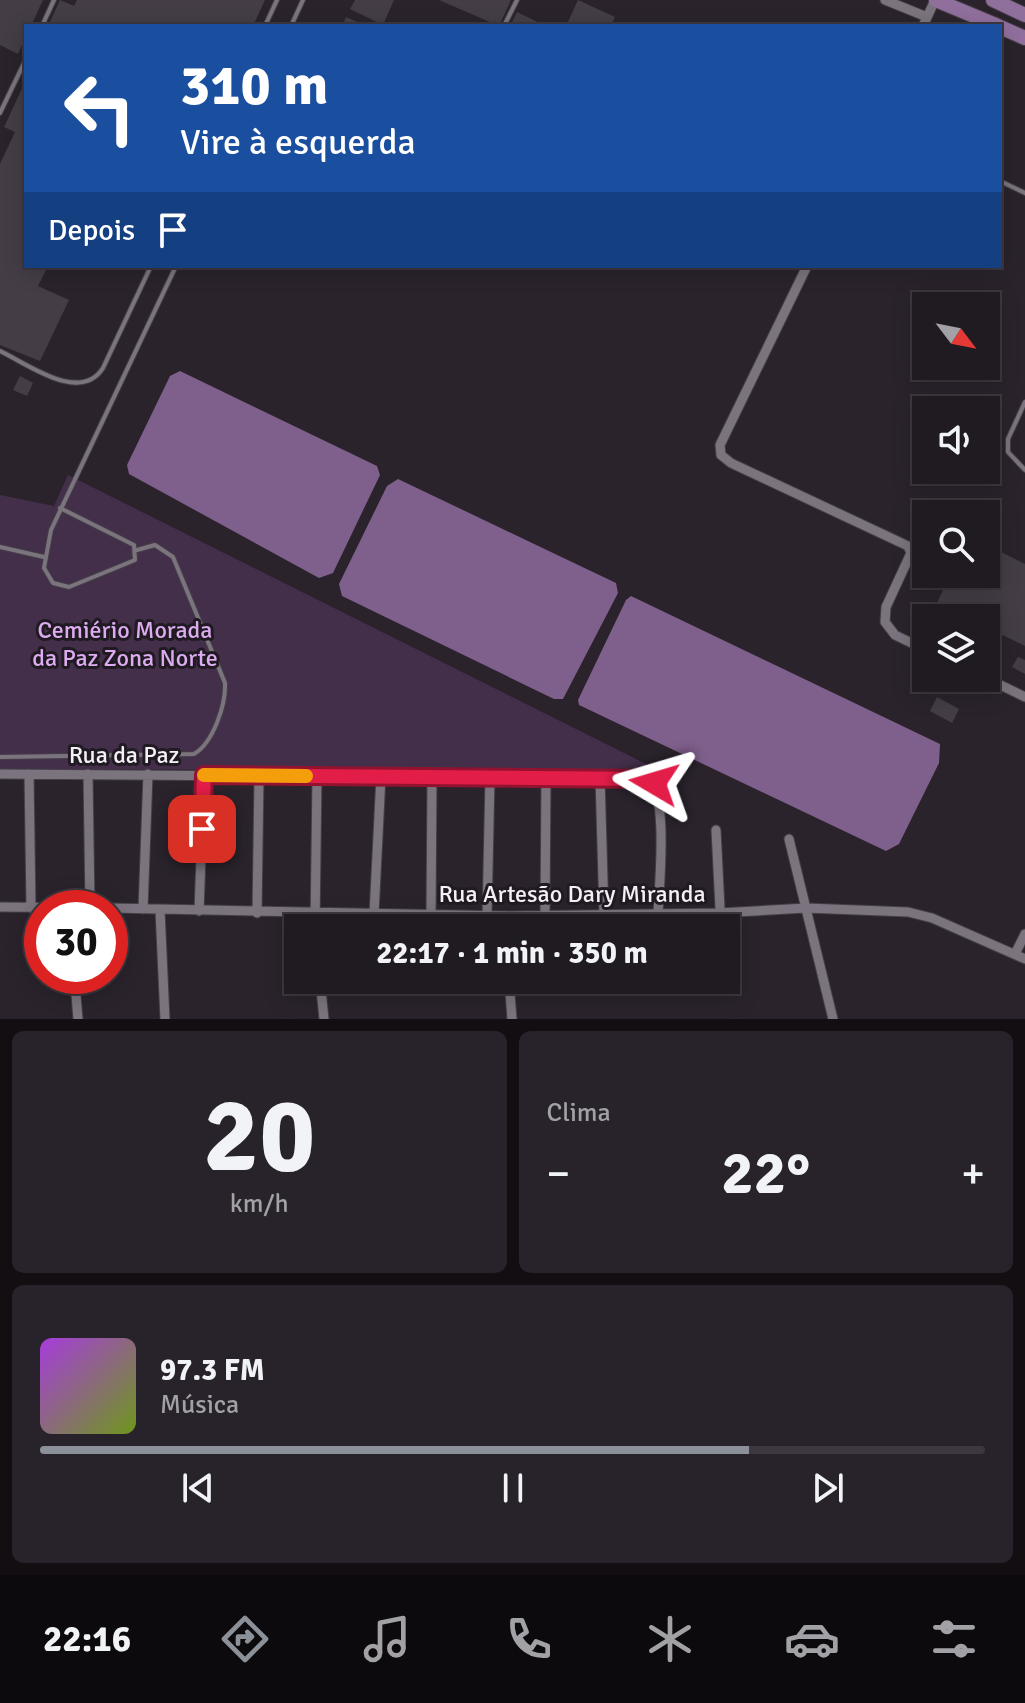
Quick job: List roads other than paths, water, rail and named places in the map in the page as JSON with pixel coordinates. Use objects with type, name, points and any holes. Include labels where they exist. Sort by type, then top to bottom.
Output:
[{"type":"main road","points":[[935,0],[994,24]]},
{"type":"main road","points":[[993,0],[1025,15]]},
{"type":"main road","points":[[1002,27],[1025,38]]},
{"type":"street","points":[[885,0],[925,22],[935,0]]},
{"type":"street","points":[[806,268],[720,445],[721,455],[731,463],[908,546],[911,553],[886,607],[885,622],[886,628],[912,643]]},
{"type":"street","points":[[1000,685],[1025,697]]},
{"type":"street","name":"Rua da Paz","points":[[0,774],[546,777],[651,781],[656,788],[660,807],[658,914]]},
{"type":"street","points":[[29,774],[31,890]]},
{"type":"street","points":[[88,774],[92,890]]},
{"type":"street","points":[[143,909],[148,774]]},
{"type":"street","points":[[199,911],[204,775]]},
{"type":"street","points":[[314,913],[317,776]]},
{"type":"street","points":[[374,914],[381,776]]},
{"type":"street","points":[[431,914],[432,776]]},
{"type":"street","points":[[257,913],[259,777]]},
{"type":"street","points":[[487,914],[490,777]]},
{"type":"street","points":[[545,914],[546,777]]},
{"type":"street","points":[[600,778],[604,914]]},
{"type":"street","points":[[716,830],[719,913]]},
{"type":"street","points":[[789,839],[833,1019]]},
{"type":"street","points":[[0,907],[24,908]]},
{"type":"street","name":"Rua Artesão Dary Miranda","points":[[658,914],[806,908],[918,913],[1020,957]]},
{"type":"street","name":"Rua Artesão Dary Miranda","points":[[128,909],[374,914]]},
{"type":"street","points":[[160,910],[165,1019]]},
{"type":"street","points":[[1020,957],[1025,934]]},
{"type":"street","points":[[321,994],[324,1019]]},
{"type":"street","points":[[510,994],[512,1019]]},
{"type":"street","points":[[76,995],[78,1019]]},
{"type":"lane","points":[[43,24],[54,0]]},
{"type":"lane","points":[[266,24],[277,0]]},
{"type":"lane","points":[[292,24],[303,0]]},
{"type":"lane","points":[[505,24],[517,0]]},
{"type":"lane","points":[[0,113],[24,63]]},
{"type":"lane","points":[[0,91],[8,95]]},
{"type":"lane","points":[[1002,182],[1025,193]]},
{"type":"lane","points":[[0,351],[68,383],[92,381],[103,368],[150,268]]},
{"type":"lane","points":[[0,757],[194,754],[204,749],[226,699],[225,683],[173,557],[155,545],[137,550],[130,564],[69,587],[53,583],[47,577],[44,557],[60,508],[175,268]]},
{"type":"lane","points":[[1025,402],[1008,439],[1008,452],[1025,470]]},
{"type":"lane","points":[[60,508],[128,541],[137,550]]},
{"type":"lane","points":[[0,547],[44,557]]},
{"type":"park label","name":"Cemiério Morada da Paz Zona Norte","points":[[125,644]]}]
